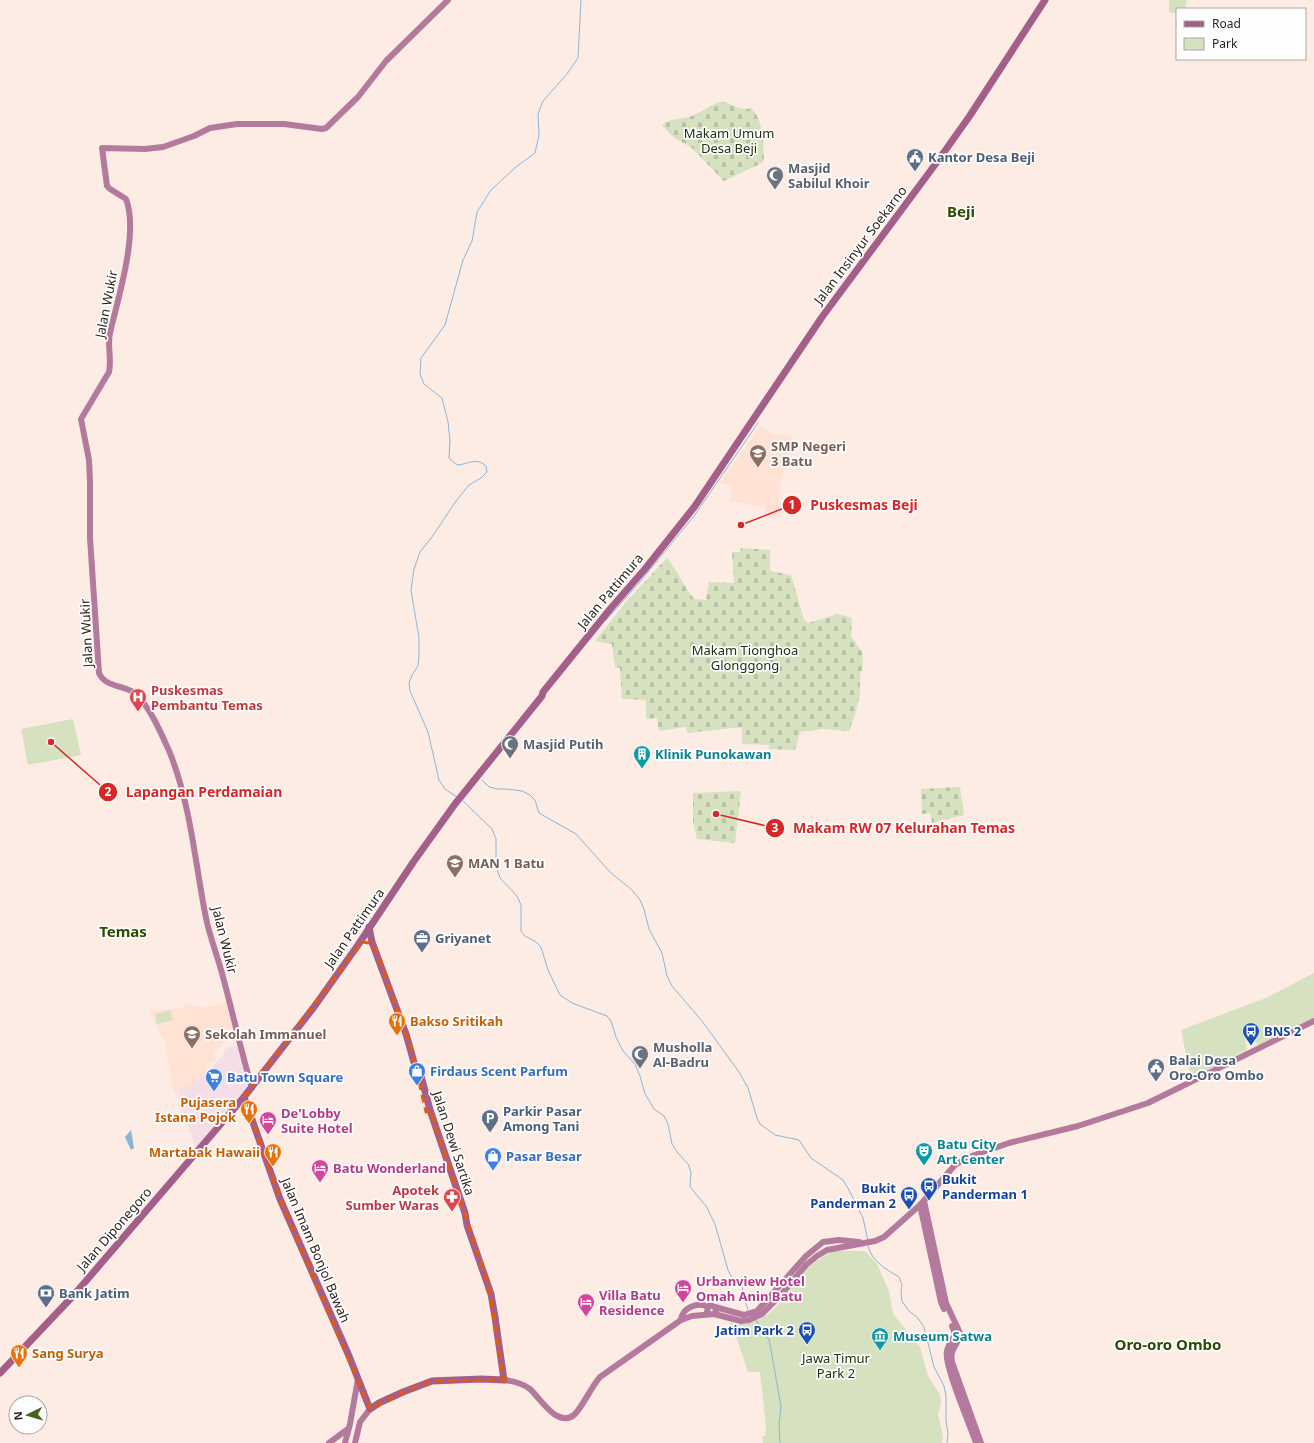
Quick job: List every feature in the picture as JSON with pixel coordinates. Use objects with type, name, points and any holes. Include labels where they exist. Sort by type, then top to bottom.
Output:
[{"type":"main road","name":"Jalan Insinyur Soekarno","points":[[696,506],[822,317],[969,117],[1045,0]]},
{"type":"main road","name":"Jalan Pattimura","points":[[244,1098],[314,1007],[358,945],[414,861],[474,781],[474,778],[502,740],[696,506]]},
{"type":"main road","name":"Jalan Dewi Sartika","points":[[370,927],[372,942],[406,1034],[416,1069],[421,1076],[428,1111],[465,1213],[467,1224],[491,1294],[504,1380]]},
{"type":"main road","points":[[358,945],[362,942],[366,942],[376,950]]},
{"type":"main road","name":"Jalan Diponegoro","points":[[0,1373],[73,1296],[244,1098]]},
{"type":"main road","name":"Jalan Imam Bonjol Bawah","points":[[244,1098],[280,1199],[370,1409]]},
{"type":"main road","points":[[370,1409],[379,1403],[403,1392],[432,1381],[481,1379],[504,1380]]},
{"type":"street","name":"Jalan Wukir","points":[[252,1088],[206,918],[186,808],[170,753],[150,712],[136,695],[130,690],[108,682],[103,679],[99,673],[90,538],[89,460],[81,419],[106,378],[110,366],[111,361],[108,344],[119,299],[131,228],[126,199],[107,186],[103,157],[109,148],[163,148],[210,128],[237,124],[284,124],[322,129],[326,128],[358,97],[386,61],[448,0]]},
{"type":"street","points":[[504,1380],[520,1383],[529,1389],[554,1415],[563,1418],[570,1417],[576,1413],[600,1377],[681,1320],[711,1314],[737,1320],[762,1314],[780,1296],[806,1265],[817,1256],[828,1250],[880,1240],[922,1203],[955,1165],[966,1158],[1008,1143],[1083,1125],[1148,1103],[1314,1021]]},
{"type":"street","points":[[922,1203],[944,1304],[960,1333],[959,1338],[951,1352],[951,1358],[976,1443]]},
{"type":"street","points":[[681,1320],[683,1313],[691,1307],[703,1305],[708,1307],[710,1305],[752,1316],[806,1256],[823,1242],[839,1240],[867,1242]]},
{"type":"street","points":[[708,1307],[707,1309],[711,1314]]},
{"type":"street","points":[[711,1314],[716,1309],[715,1307]]},
{"type":"street","points":[[345,1443],[358,1378]]},
{"type":"street","points":[[355,1395],[360,1392],[364,1395]]},
{"type":"street","points":[[355,1443],[360,1422],[370,1409]]},
{"type":"street","points":[[968,1416],[981,1443]]},
{"type":"street","points":[[329,1443],[348,1429]]},
{"type":"highlighted area","points":[[362,942],[369,943],[376,950],[412,1051],[426,1112],[430,1110],[488,1283],[504,1380],[432,1381],[403,1392],[370,1409],[280,1199],[244,1097]]},
{"type":"shaded area","name":"SMP Negeri 3 Batu","points":[[760,426],[773,434],[792,436],[788,462],[783,474],[778,503],[781,515],[765,516],[765,507],[730,501],[732,486],[720,483]]},
{"type":"shaded area","name":"Sekolah Immanuel","points":[[226,1002],[234,1032],[214,1053],[216,1061],[205,1064],[208,1074],[174,1093],[165,1044],[149,1011],[184,1008],[184,1004],[201,1006],[202,1008]]},
{"type":"shaded area","name":"Batu Town Square","points":[[239,1045],[248,1087],[196,1148],[176,1092],[207,1074],[224,1054],[223,1052],[227,1048]]},
{"type":"green space","points":[[1169,0],[1187,0],[1185,8],[1176,8],[1176,14],[1169,12]]},
{"type":"green space","name":"Makam Umum Desa Beji","points":[[720,102],[725,102],[742,109],[751,108],[755,113],[761,126],[764,160],[762,163],[724,181],[691,147],[673,137],[662,125],[666,122],[692,116]]},
{"type":"green space","name":"Makam Tionghoa Glonggong","points":[[741,548],[770,550],[770,571],[791,575],[804,620],[808,623],[838,614],[852,618],[851,636],[862,652],[863,666],[860,675],[860,694],[857,708],[849,731],[823,729],[800,732],[795,750],[769,749],[769,745],[742,744],[742,727],[687,733],[686,727],[659,731],[657,718],[646,719],[646,700],[622,699],[620,668],[615,667],[612,644],[595,641],[626,602],[667,558],[694,599],[706,600],[709,582],[734,583],[732,552],[740,552]]},
{"type":"green space","points":[[73,719],[81,755],[28,765],[21,729]]},
{"type":"green space","points":[[960,787],[964,815],[932,823],[931,813],[922,814],[921,789]]},
{"type":"green space","points":[[741,791],[735,843],[697,839],[693,823],[693,793]]},
{"type":"green space","points":[[1314,973],[1314,1020],[1258,1046],[1253,1036],[1245,1040],[1247,1050],[1191,1078],[1181,1030],[1266,998]]},
{"type":"green space","points":[[170,1010],[173,1020],[157,1024],[155,1014]]},
{"type":"green space","name":"Jawa Timur Park 2","points":[[834,1251],[865,1251],[877,1264],[889,1291],[893,1314],[920,1347],[928,1376],[940,1395],[941,1403],[938,1414],[943,1437],[942,1443],[763,1443],[762,1436],[765,1436],[766,1426],[760,1372],[748,1372],[730,1323],[744,1324],[756,1321],[766,1316],[782,1300],[809,1267],[819,1259]]},
{"type":"water","points":[[131,1130],[134,1148],[131,1150],[125,1137]]},
{"type":"waterway","points":[[457,797],[445,789],[439,780],[428,732],[410,691],[409,683],[418,666],[419,656],[419,638],[411,590],[414,569],[420,552],[469,485],[481,478],[487,472],[486,466],[482,463],[476,461],[457,465],[449,458],[450,440],[448,422],[442,398],[424,384],[420,374],[421,358],[445,325],[463,260],[472,241],[477,212],[491,190],[516,167],[535,153],[539,135],[538,114],[543,101],[567,74],[578,58],[581,0]]},
{"type":"waterway","points":[[606,620],[639,583],[694,516],[758,423]]},
{"type":"waterway","points":[[482,780],[489,787],[522,791],[530,795],[535,800],[539,813],[576,834],[610,872],[632,890],[640,900],[644,909],[649,929],[662,953],[667,976],[672,986],[702,1021],[739,1072],[748,1088],[760,1124],[775,1135],[799,1140],[811,1158],[843,1180],[863,1218],[868,1241]]},
{"type":"waterway","points":[[463,801],[492,829],[496,839],[496,866],[500,878],[517,896],[521,905],[521,931],[525,936],[536,942],[541,947],[548,970],[560,995],[572,1003],[607,1016],[611,1021],[616,1037],[623,1051],[635,1064],[645,1094],[654,1109],[664,1116],[668,1124],[672,1144],[688,1164],[691,1172],[690,1187],[706,1206],[715,1224],[728,1270],[732,1278],[742,1286],[748,1310]]},
{"type":"waterway","points":[[868,1246],[876,1261],[899,1277],[902,1285],[902,1301],[924,1327],[934,1367],[944,1386],[946,1396],[947,1443]]},
{"type":"waterway","points":[[755,1319],[769,1340],[781,1407],[779,1423],[780,1443]]},
{"type":"place","name":"Kantor Desa Beji","points":[[915,172]]},
{"type":"place","name":"Masjid Sabilul Khoir","points":[[775,190]]},
{"type":"place","name":"SMP Negeri 3 Batu","points":[[758,468]]},
{"type":"place","name":"Puskesmas Beji","points":[[741,525]]},
{"type":"place","name":"Puskesmas Pembantu Temas","points":[[138,712]]},
{"type":"place","name":"Lapangan Perdamaian","points":[[51,742]]},
{"type":"place","name":"Masjid Putih","points":[[510,759]]},
{"type":"place","name":"Klinik Punokawan","points":[[642,769]]},
{"type":"place","name":"Makam RW 07 Kelurahan Temas","points":[[716,814]]},
{"type":"place","name":"MAN 1 Batu","points":[[455,878]]},
{"type":"place","name":"Griyanet","points":[[422,953]]},
{"type":"place","name":"Bakso Sritikah","points":[[397,1036]]},
{"type":"place","name":"BNS 2","points":[[1251,1046]]},
{"type":"place","name":"Sekolah Immanuel","points":[[192,1049]]},
{"type":"place","name":"Musholla Al-Badru","points":[[640,1069]]},
{"type":"place","name":"Balai Desa Oro-Oro Ombo","points":[[1156,1082]]},
{"type":"place","name":"Firdaus Scent Parfum","points":[[417,1086]]},
{"type":"place","name":"Batu Town Square","points":[[214,1092]]},
{"type":"place","name":"Pujasera Istana Pojok","points":[[249,1124]]},
{"type":"place","name":"Parkir Pasar Among Tani","points":[[490,1133]]},
{"type":"place","name":"De'Lobby Suite Hotel","points":[[268,1135]]},
{"type":"place","name":"Batu City Art Center","points":[[924,1166]]},
{"type":"place","name":"Martabak Hawaii","points":[[273,1167]]},
{"type":"place","name":"Pasar Besar","points":[[493,1171]]},
{"type":"place","name":"Batu Wonderland","points":[[320,1183]]},
{"type":"place","name":"Bukit Panderman 1","points":[[929,1201]]},
{"type":"place","name":"Bukit Panderman 2","points":[[909,1210]]},
{"type":"place","name":"Apotek Sumber Waras","points":[[452,1212]]},
{"type":"place","name":"Urbanview Hotel Omah Anin Batu","points":[[683,1303]]},
{"type":"place","name":"Bank Jatim","points":[[46,1308]]},
{"type":"place","name":"Villa Batu Residence","points":[[586,1317]]},
{"type":"place","name":"Jatim Park 2","points":[[807,1345]]},
{"type":"place","name":"Museum Satwa","points":[[880,1351]]},
{"type":"place","name":"Sang Surya","points":[[19,1368]]},
{"type":"district","name":"Beji","points":[[961,211]]},
{"type":"district","name":"Temas","points":[[123,931]]},
{"type":"district","name":"Oro-oro Ombo","points":[[1168,1344]]}]
